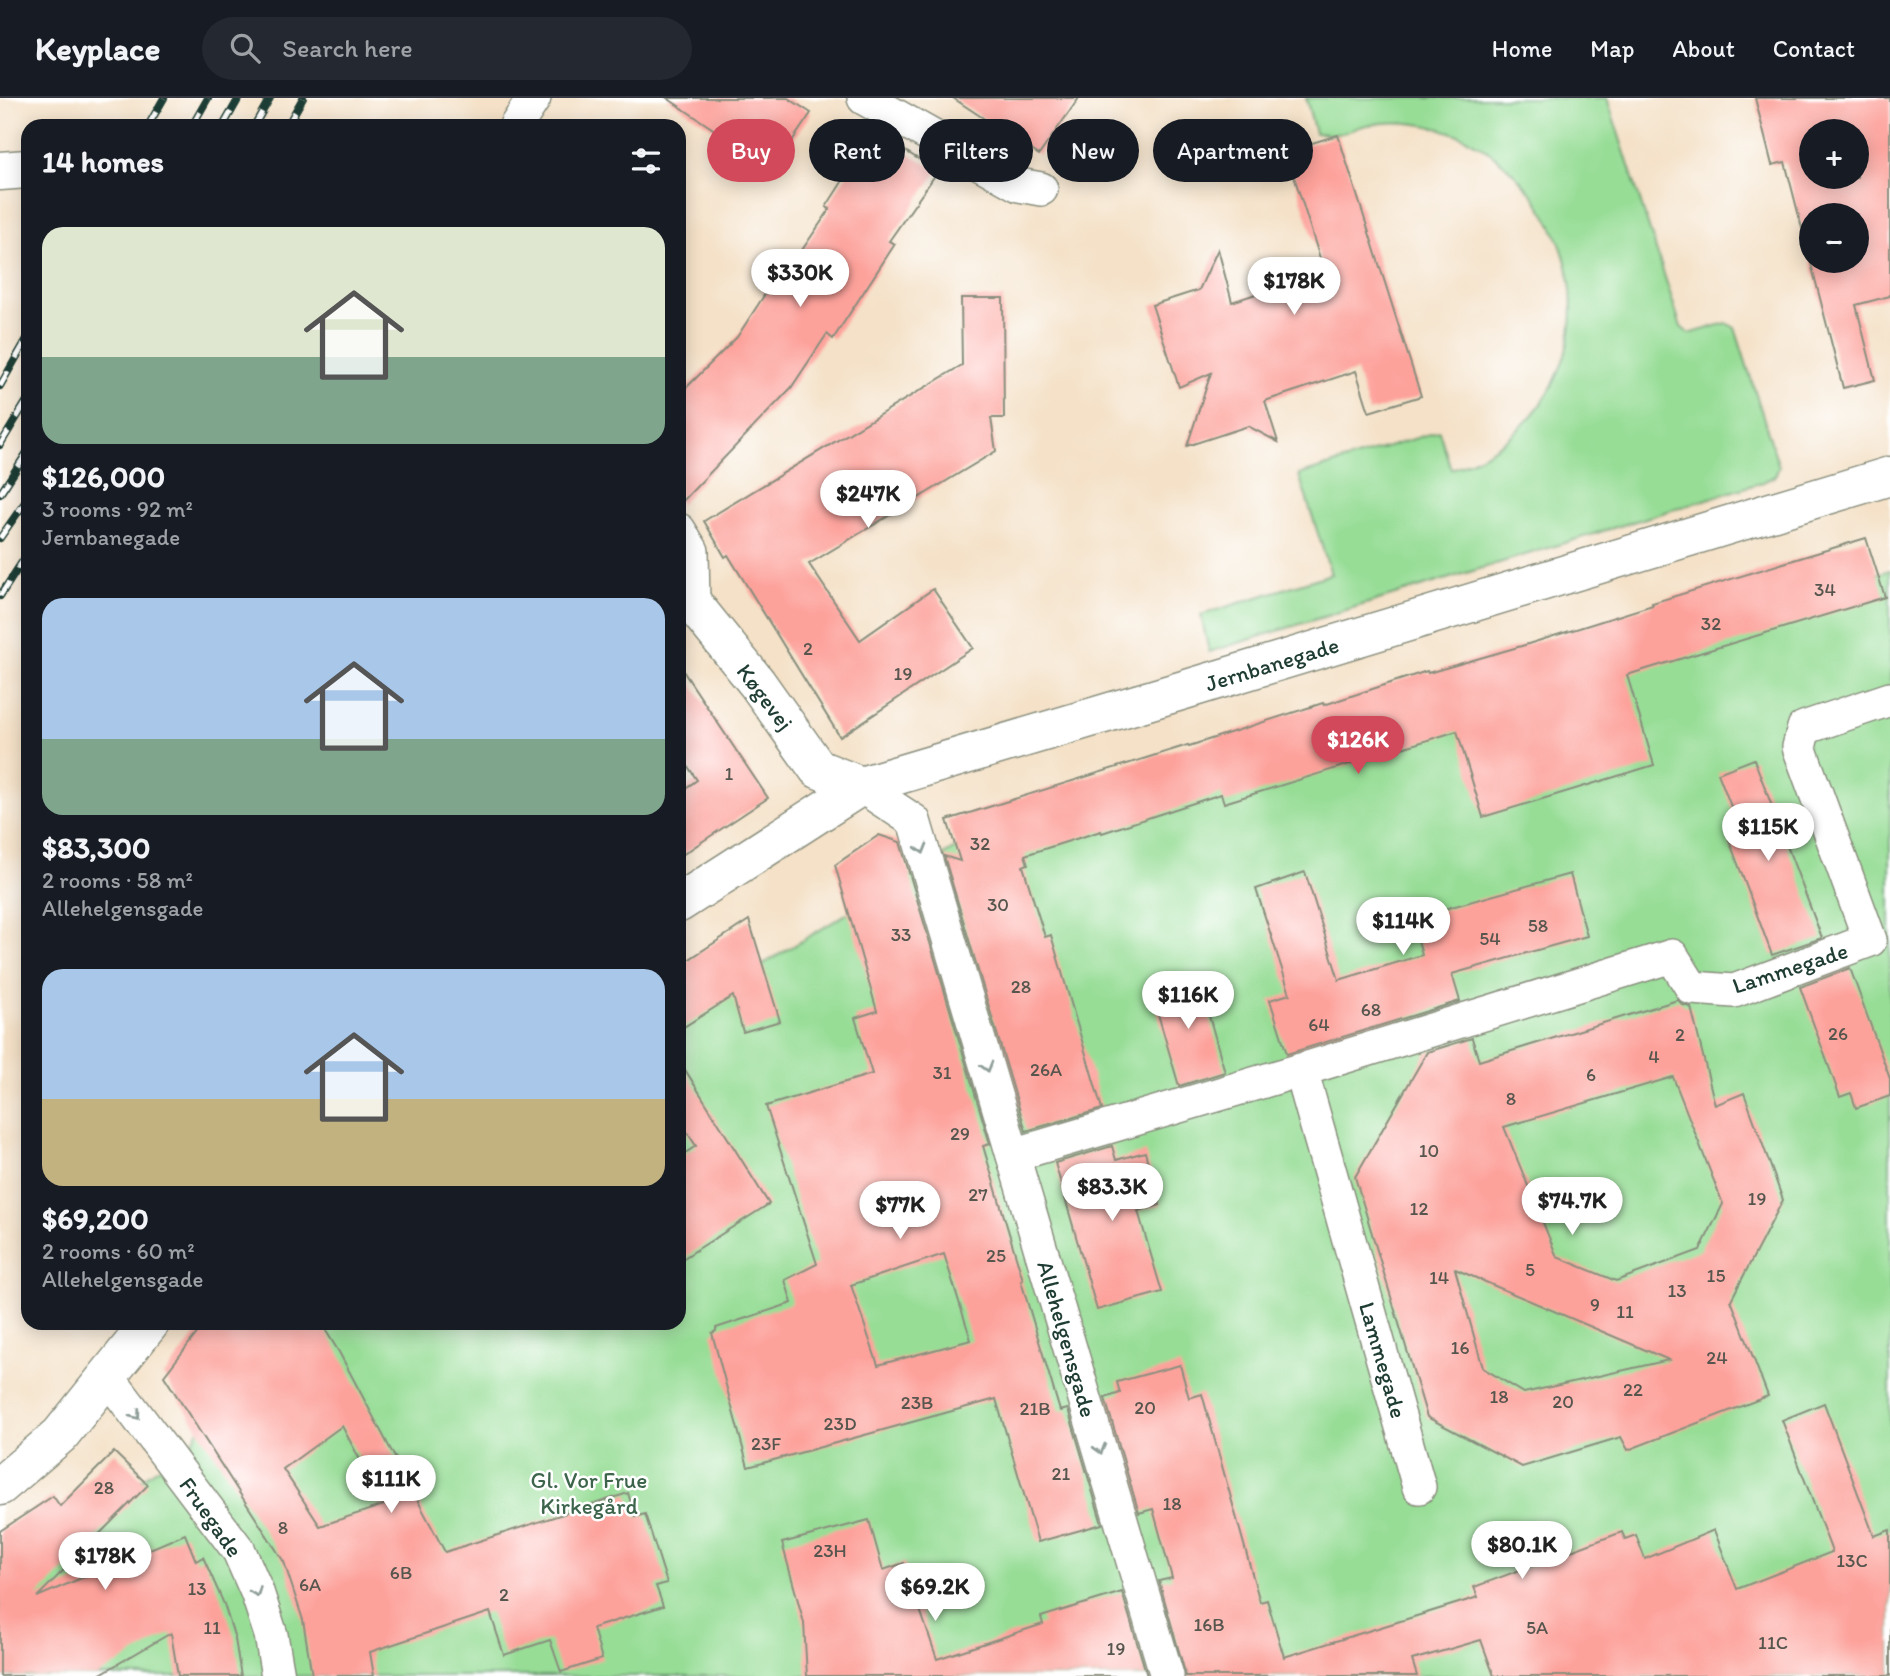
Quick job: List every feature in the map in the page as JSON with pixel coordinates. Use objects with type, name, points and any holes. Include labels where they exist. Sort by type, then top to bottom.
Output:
[{"type":"main road","points":[[0,171],[21,169]]},
{"type":"main road","name":"Jernbanegade","points":[[686,898],[860,786],[1890,476]]},
{"type":"main road","name":"Køgevej","points":[[686,598],[757,683],[818,769],[860,786]]},
{"type":"main road","points":[[0,1486],[60,1435],[144,1330]]},
{"type":"street","points":[[520,119],[534,98]]},
{"type":"street","points":[[864,98],[1019,185],[1041,189]]},
{"type":"street","points":[[686,541],[692,551],[686,598]]},
{"type":"street","name":"Lammegade","points":[[1013,1155],[1672,956],[1692,988],[1734,991],[1870,940],[1799,747],[1804,728],[1890,699]]},
{"type":"street","name":"Allehelgensgade","points":[[860,786],[915,821],[1167,1676]]},
{"type":"street","name":"Lammegade","points":[[1301,1070],[1419,1488]]},
{"type":"street","name":"Fruegade","points":[[107,1376],[239,1550],[257,1591],[271,1635],[278,1676]]},
{"type":"green space","points":[[1306,98],[1607,98],[1681,327],[1689,334],[1726,323],[1735,328],[1779,467],[1775,476],[1763,482],[1209,652],[1201,615],[1331,574],[1299,475],[1439,431],[1451,469],[1492,450],[1525,423],[1549,391],[1565,355],[1572,316],[1569,276],[1557,236],[1534,197],[1510,170],[1472,141],[1427,126],[1379,123],[1331,134],[1315,133]]},
{"type":"green space","name":"Gl. Vor Frue Kirkegård","points":[[1890,570],[1890,1676],[0,1676],[0,1575],[189,1447],[256,1330],[686,1330],[686,1011],[1000,821]]},
{"type":"building","points":[[667,98],[788,98],[811,113],[795,137],[795,119],[707,119],[707,125]]},
{"type":"building","points":[[953,98],[1079,98],[1064,119],[1047,119],[1047,144],[1039,155],[1033,151],[1033,119],[985,119]]},
{"type":"building","points":[[1755,98],[1890,98],[1890,296],[1856,305],[1875,380],[1843,388],[1813,273],[1869,273],[1869,203],[1799,203],[1799,217],[1785,162],[1772,165]]},
{"type":"building","points":[[1338,135],[1421,396],[1369,412],[1356,371],[1265,401],[1278,442],[1248,426],[1187,446],[1211,373],[1179,387],[1152,305],[1199,290],[1218,249],[1232,302],[1324,271],[1296,182],[1313,182],[1313,143]]},
{"type":"building","points":[[905,151],[919,159],[919,182],[930,182],[889,241],[895,244],[833,339],[827,334],[791,388],[686,498],[686,388],[737,337],[767,291],[772,294],[830,209],[826,207],[842,182],[905,182]]},
{"type":"building","points":[[961,298],[1003,298],[1004,418],[991,418],[996,451],[809,564],[860,640],[933,589],[973,648],[840,737],[728,555],[725,557],[704,521],[962,365]]},
{"type":"building","points":[[1866,538],[1885,597],[1627,675],[1654,765],[1483,817],[1457,731],[1224,803],[1221,794],[1025,855],[1028,864],[1023,866],[1045,937],[1051,935],[1102,1109],[1026,1131],[944,856],[960,861],[947,820],[1427,671],[1428,673],[1525,645]]},
{"type":"building","points":[[686,675],[768,798],[686,852],[686,788],[697,780],[686,764]]},
{"type":"building","points":[[1754,759],[1822,938],[1772,955],[1729,840],[1742,835],[1718,773]]},
{"type":"building","points":[[879,835],[900,842],[990,1144],[983,1146],[1023,1280],[1021,1281],[1060,1411],[1068,1409],[1102,1524],[1038,1542],[996,1399],[748,1467],[712,1333],[716,1328],[792,1303],[785,1280],[817,1264],[766,1106],[872,1074],[855,1018],[877,1011],[835,865]],"holes":[[[944,1254],[971,1340],[878,1365],[851,1285]]]},
{"type":"building","points":[[1305,872],[1339,980],[1422,955],[1412,918],[1570,874],[1587,936],[1452,974],[1460,1001],[1287,1054],[1270,1000],[1290,994],[1256,889]]},
{"type":"building","points":[[749,920],[780,1021],[743,1032],[733,996],[686,1026],[686,961]]},
{"type":"building","points":[[1850,968],[1890,1079],[1890,1096],[1856,1108],[1851,1093],[1840,1097],[1800,987]]},
{"type":"building","points":[[1198,977],[1225,1072],[1179,1086],[1151,990]]},
{"type":"building","points":[[1678,1000],[1691,1007],[1715,1105],[1744,1093],[1783,1200],[1731,1300],[1768,1396],[1628,1450],[1621,1437],[1522,1467],[1427,1417],[1355,1177],[1427,1052],[1472,1038],[1479,1061]],"holes":[[[1673,1077],[1723,1204],[1700,1250],[1616,1281],[1557,1257],[1504,1127]],[[1455,1269],[1669,1360],[1524,1393],[1483,1368]]]},
{"type":"building","points":[[686,1071],[769,1204],[686,1257],[686,1152],[696,1146],[686,1130]]},
{"type":"building","points":[[1112,1146],[1116,1160],[1145,1152],[1160,1205],[1138,1211],[1162,1292],[1097,1310],[1055,1163]]},
{"type":"building","points":[[200,1330],[325,1330],[445,1552],[628,1493],[635,1517],[645,1514],[667,1583],[656,1586],[663,1606],[593,1628],[602,1659],[561,1672],[550,1640],[504,1655],[490,1612],[370,1652],[374,1676],[312,1676],[303,1620],[284,1562],[164,1376]],"holes":[[[342,1426],[384,1505],[320,1526],[283,1469]]]},
{"type":"building","points":[[1180,1365],[1189,1398],[1202,1394],[1260,1602],[1267,1600],[1284,1657],[1478,1597],[1474,1587],[1622,1532],[1625,1539],[1636,1535],[1645,1559],[1714,1530],[1737,1589],[1832,1552],[1782,1420],[1824,1403],[1874,1536],[1890,1530],[1890,1676],[1494,1676],[1481,1640],[1412,1660],[1417,1676],[1186,1676],[1159,1581],[1172,1578],[1153,1509],[1139,1513],[1105,1398],[1120,1393],[1117,1382]]},
{"type":"building","points":[[114,1452],[148,1485],[37,1597],[185,1534],[196,1561],[203,1557],[224,1604],[235,1639],[241,1676],[178,1676],[171,1633],[97,1676],[0,1676],[0,1531],[53,1496],[60,1506]]},
{"type":"building","points":[[869,1520],[883,1570],[904,1563],[937,1659],[1043,1624],[1041,1617],[1122,1592],[1147,1676],[807,1676],[804,1623],[782,1543]]},
{"type":"railway","points":[[152,119],[164,98]]},
{"type":"railway","points":[[196,119],[208,98]]},
{"type":"railway","points":[[227,119],[239,98]]},
{"type":"railway","points":[[258,119],[270,98]]},
{"type":"railway","points":[[291,119],[303,98]]},
{"type":"railway","points":[[0,386],[21,349]]},
{"type":"railway","points":[[0,445],[21,410]]},
{"type":"railway","points":[[0,494],[21,462]]},
{"type":"railway","points":[[0,538],[21,508]]},
{"type":"railway","points":[[0,596],[21,564]]}]
